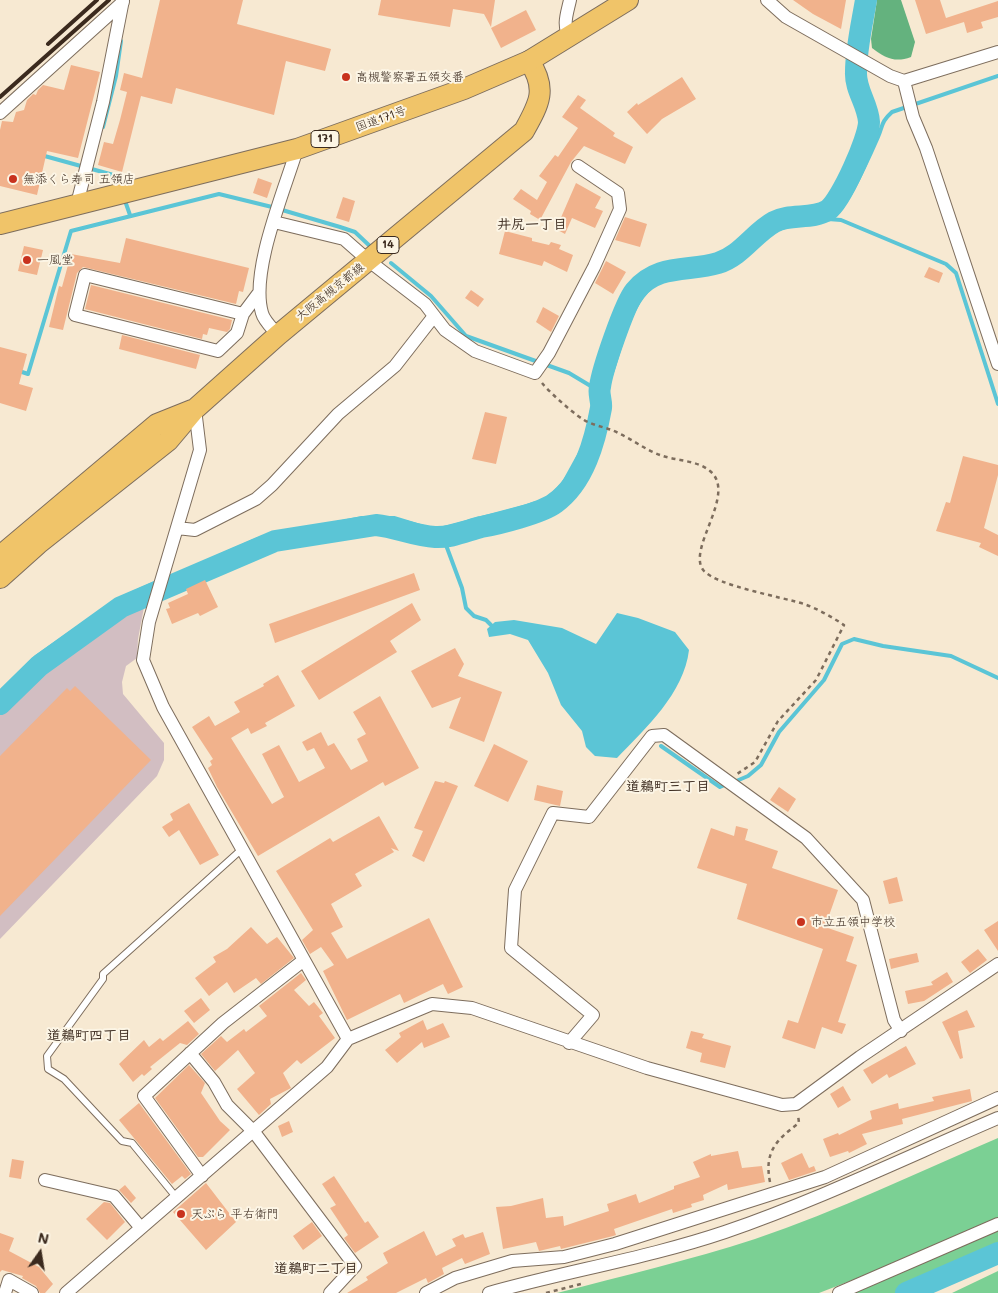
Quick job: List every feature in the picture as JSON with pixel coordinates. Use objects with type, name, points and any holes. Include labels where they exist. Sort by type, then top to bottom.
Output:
[{"type":"main road","name":"国道171号","points":[[0,224],[297,149],[464,89],[530,61],[570,38],[628,0]]},
{"type":"main road","name":"大阪高槻京都線","points":[[0,578],[38,544],[168,441],[195,409],[278,335],[524,131],[535,112],[541,89],[540,76],[530,61]]},
{"type":"main road","name":"大阪高槻京都線","points":[[0,556],[157,424],[195,409]]},
{"type":"street","points":[[570,0],[565,20],[565,30],[570,38]]},
{"type":"street","points":[[767,0],[786,17],[904,81],[998,52]]},
{"type":"street","points":[[0,113],[123,1]]},
{"type":"street","points":[[77,204],[103,102],[123,1]]},
{"type":"street","points":[[904,81],[912,114],[926,148],[998,364]]},
{"type":"street","points":[[278,335],[262,316],[258,294],[261,270],[297,149]]},
{"type":"street","points":[[275,219],[344,239],[368,261],[425,304],[445,330],[475,351],[536,372],[594,267],[620,209],[618,194],[578,166]]},
{"type":"street","points":[[243,314],[85,275],[75,315],[218,351],[237,333],[243,314],[258,294]]},
{"type":"street","points":[[177,528],[195,530],[256,499],[272,485],[338,414],[395,366],[434,316]]},
{"type":"street","points":[[195,409],[200,450],[149,622],[143,660],[163,707],[348,1039]]},
{"type":"street","points":[[569,1043],[593,1015],[511,948],[515,890],[554,813],[589,816],[652,736],[664,735],[726,778],[806,838],[863,900],[894,1020],[901,1031]]},
{"type":"street","points":[[202,1176],[144,1096],[223,1023],[304,960]]},
{"type":"street","points":[[66,1293],[327,1067],[348,1039],[432,1004],[472,1008],[569,1043],[647,1068],[773,1103],[796,1104],[860,1057],[998,964]]},
{"type":"street","points":[[190,1053],[214,1082],[227,1105],[254,1132],[355,1266],[330,1293]]},
{"type":"street","points":[[426,1293],[455,1278],[512,1261],[564,1257],[606,1246],[825,1177],[998,1098]]},
{"type":"street","points":[[489,1293],[550,1276],[632,1258],[723,1232],[815,1198],[998,1118]]},
{"type":"street","points":[[45,1180],[114,1196],[141,1228]]},
{"type":"street","points":[[839,1293],[998,1224]]},
{"type":"street","points":[[4,1293],[9,1280],[32,1293]]},
{"type":"lane","points":[[176,1198],[132,1143],[122,1141],[64,1079],[48,1069],[48,1056],[103,979],[103,974],[242,849]]},
{"type":"path","points":[[536,372],[547,390],[589,423],[605,427],[659,454],[698,464],[711,472],[718,485],[716,503],[701,548],[700,563],[704,571],[720,580],[804,604],[844,625],[816,680],[778,721],[755,762],[744,770],[726,778]]},
{"type":"path","points":[[772,1193],[767,1168],[773,1147],[778,1138],[799,1123],[796,1104]]},
{"type":"shaded area","points":[[145,602],[138,639],[137,658],[126,666],[122,682],[123,694],[164,743],[164,760],[157,776],[0,939],[0,714],[45,666],[129,609]]},
{"type":"green space","points":[[877,0],[901,0],[915,42],[911,57],[900,60],[890,58],[872,48],[871,39]]},
{"type":"green space","points":[[998,1138],[998,1219],[886,1267],[819,1293],[557,1293],[681,1261],[755,1239],[847,1204]]},
{"type":"green space","points":[[998,1229],[998,1249],[895,1293],[850,1293]]},
{"type":"green space","points":[[998,1271],[998,1293],[952,1293]]},
{"type":"water","points":[[617,613],[638,618],[675,632],[689,650],[686,666],[672,695],[651,722],[617,758],[595,756],[586,747],[582,731],[561,705],[548,673],[528,640],[510,634],[489,637],[487,629],[495,622],[514,620],[562,628],[596,644]]},
{"type":"building","points":[[160,0],[243,0],[237,24],[331,49],[325,71],[286,61],[274,115],[176,88],[172,104],[141,96],[122,172],[98,165],[104,142],[113,144],[120,120],[127,92],[120,90],[124,73],[142,78]]},
{"type":"building","points":[[381,0],[495,0],[491,27],[484,14],[453,9],[450,27],[378,15]]},
{"type":"building","points":[[793,0],[846,0],[841,29],[813,14]]},
{"type":"building","points":[[915,0],[940,0],[946,18],[998,1],[998,17],[981,22],[983,28],[967,33],[964,22],[926,34]]},
{"type":"building","points":[[526,10],[536,30],[501,48],[491,28]]},
{"type":"building","points":[[71,65],[100,72],[78,158],[47,151],[37,195],[0,186],[0,130],[2,121],[13,122],[16,112],[24,110],[27,100],[33,94],[36,95],[43,85],[64,90]]},
{"type":"building","points":[[682,77],[696,99],[662,119],[647,134],[627,112],[637,103],[638,105]]},
{"type":"building","points":[[578,95],[586,100],[580,108],[615,133],[613,136],[633,147],[625,164],[584,146],[571,162],[540,220],[530,214],[531,211],[513,199],[521,189],[537,200],[547,182],[539,176],[555,155],[558,157],[578,128],[562,117]]},
{"type":"building","points":[[258,178],[272,183],[267,198],[253,193]]},
{"type":"building","points":[[576,183],[601,197],[595,208],[603,211],[595,228],[572,218],[565,234],[556,229]]},
{"type":"building","points":[[343,197],[355,201],[349,222],[336,218]]},
{"type":"building","points":[[625,217],[647,224],[640,247],[615,240]]},
{"type":"building","points":[[505,231],[532,238],[532,241],[549,245],[551,242],[561,245],[559,249],[573,255],[567,272],[544,261],[542,266],[499,254]]},
{"type":"building","points":[[126,238],[249,268],[243,292],[239,291],[236,304],[83,267],[77,273],[63,330],[49,327],[59,286],[62,287],[71,254],[120,263]]},
{"type":"building","points":[[24,246],[43,250],[37,275],[18,271]]},
{"type":"building","points":[[606,261],[626,272],[613,294],[595,283]]},
{"type":"building","points":[[929,267],[943,273],[939,283],[924,277]]},
{"type":"building","points":[[91,285],[232,320],[230,329],[227,332],[209,328],[207,335],[203,334],[202,339],[85,309]]},
{"type":"building","points":[[471,290],[484,299],[478,307],[465,298]]},
{"type":"building","points":[[543,307],[559,316],[551,332],[536,322]]},
{"type":"building","points":[[122,335],[200,355],[196,369],[119,349]]},
{"type":"building","points":[[0,347],[27,354],[19,384],[33,388],[26,411],[0,403]]},
{"type":"building","points":[[485,412],[507,417],[496,464],[472,459]]},
{"type":"building","points":[[963,456],[998,465],[998,475],[984,528],[998,535],[998,556],[979,547],[981,543],[936,531],[946,502],[950,503]]},
{"type":"building","points":[[414,573],[420,590],[275,643],[269,624]]},
{"type":"building","points":[[205,580],[218,607],[200,616],[198,613],[172,624],[166,609],[170,608],[168,603],[188,594],[186,589]]},
{"type":"building","points":[[412,603],[421,620],[390,641],[397,652],[319,700],[301,671]]},
{"type":"building","points":[[455,648],[464,664],[458,676],[502,692],[484,742],[449,728],[461,697],[432,708],[411,671]]},
{"type":"building","points":[[278,675],[295,706],[265,723],[267,726],[251,734],[248,728],[231,738],[272,804],[284,797],[262,754],[279,745],[299,782],[325,768],[314,748],[307,751],[302,742],[321,732],[328,746],[334,743],[351,770],[368,761],[357,739],[366,734],[353,712],[380,696],[419,768],[385,786],[383,782],[258,856],[217,787],[208,768],[212,765],[210,761],[213,759],[192,727],[209,716],[215,726],[240,712],[234,702],[264,686],[263,684]]},
{"type":"building","points":[[75,686],[151,760],[0,916],[0,756],[67,688],[70,691]]},
{"type":"building","points":[[494,744],[528,761],[508,802],[474,786]]},
{"type":"building","points":[[435,781],[444,783],[445,781],[458,786],[424,862],[412,856],[423,831],[414,828]]},
{"type":"building","points":[[537,785],[563,791],[560,806],[534,800]]},
{"type":"building","points":[[779,787],[796,799],[788,812],[770,800]]},
{"type":"building","points":[[189,803],[219,855],[200,865],[179,830],[169,837],[162,827],[173,820],[170,814]]},
{"type":"building","points":[[379,816],[399,851],[391,848],[394,852],[355,874],[362,886],[331,904],[343,927],[331,933],[347,959],[429,918],[463,987],[448,994],[443,984],[404,1003],[400,994],[347,1020],[323,971],[334,965],[321,947],[310,954],[302,940],[313,930],[276,871],[330,838],[333,842]]},
{"type":"building","points":[[736,826],[748,829],[745,840],[778,851],[772,868],[838,890],[825,927],[854,937],[846,961],[857,965],[838,1022],[846,1024],[842,1034],[822,1027],[815,1049],[782,1038],[788,1020],[798,1023],[823,949],[737,919],[747,884],[697,868],[711,828],[734,836]]},
{"type":"building","points":[[897,877],[903,901],[889,904],[883,881]]},
{"type":"building","points":[[998,921],[998,951],[984,930]]},
{"type":"building","points":[[251,927],[267,944],[277,937],[294,958],[261,984],[256,978],[234,993],[227,982],[209,996],[195,978],[216,962],[213,957],[227,949]]},
{"type":"building","points":[[978,949],[987,960],[970,973],[961,962]]},
{"type":"building","points":[[917,953],[919,962],[891,969],[889,959]]},
{"type":"building","points":[[947,972],[953,982],[924,1001],[908,1004],[905,991],[933,985],[931,982]]},
{"type":"building","points":[[301,973],[306,980],[294,990],[309,1006],[314,1002],[323,1013],[319,1016],[335,1038],[301,1064],[297,1060],[283,1073],[291,1088],[270,1099],[271,1104],[259,1115],[237,1089],[255,1073],[238,1050],[215,1071],[201,1054],[221,1036],[227,1042],[244,1029],[246,1032],[267,1016],[259,1006]]},
{"type":"building","points":[[201,998],[210,1010],[194,1023],[184,1011]]},
{"type":"building","points":[[967,1010],[975,1027],[958,1031],[963,1058],[960,1059],[942,1022]]},
{"type":"building","points":[[423,1020],[427,1030],[443,1023],[450,1037],[424,1048],[422,1042],[397,1063],[385,1050],[401,1037],[399,1033]]},
{"type":"building","points":[[188,1021],[199,1034],[187,1045],[180,1043],[150,1067],[152,1069],[144,1076],[142,1074],[133,1082],[119,1064],[144,1040],[149,1047],[160,1038],[163,1041]]},
{"type":"building","points":[[691,1031],[704,1034],[702,1038],[731,1046],[725,1068],[700,1062],[702,1053],[686,1048]]},
{"type":"building","points":[[906,1046],[916,1064],[889,1078],[887,1074],[872,1084],[863,1070]]},
{"type":"building","points":[[189,1065],[205,1083],[201,1093],[220,1121],[230,1130],[203,1157],[198,1157],[155,1098]]},
{"type":"building","points":[[843,1086],[851,1100],[838,1108],[830,1094]]},
{"type":"building","points":[[970,1089],[972,1101],[902,1119],[903,1124],[862,1134],[867,1144],[849,1153],[848,1151],[830,1157],[823,1139],[838,1133],[839,1135],[872,1119],[870,1111],[898,1103],[899,1109],[934,1101],[932,1097]]},
{"type":"building","points":[[139,1103],[191,1174],[185,1179],[182,1176],[172,1184],[119,1120]]},
{"type":"building","points":[[289,1121],[293,1132],[282,1137],[278,1126]]},
{"type":"building","points":[[738,1151],[742,1168],[762,1166],[765,1182],[728,1190],[727,1184],[703,1195],[704,1200],[691,1204],[692,1207],[673,1213],[672,1209],[614,1229],[616,1235],[613,1236],[561,1249],[560,1246],[539,1251],[536,1242],[503,1249],[496,1207],[511,1206],[543,1198],[546,1218],[563,1216],[564,1226],[609,1211],[607,1204],[636,1194],[639,1203],[674,1189],[674,1186],[700,1177],[693,1162],[711,1154],[711,1156]]},
{"type":"building","points":[[802,1153],[809,1168],[814,1166],[816,1171],[789,1180],[781,1163]]},
{"type":"building","points":[[12,1159],[24,1161],[21,1179],[9,1177]]},
{"type":"building","points":[[334,1176],[365,1223],[368,1221],[379,1237],[355,1253],[344,1238],[348,1235],[330,1208],[336,1205],[322,1184]]},
{"type":"building","points":[[206,1183],[236,1222],[206,1250],[173,1212]]},
{"type":"building","points":[[125,1185],[136,1198],[131,1203],[119,1190]]},
{"type":"building","points":[[104,1202],[110,1203],[125,1222],[107,1240],[86,1219]]},
{"type":"building","points":[[312,1222],[322,1236],[303,1250],[293,1236]]},
{"type":"building","points":[[424,1231],[436,1256],[456,1246],[452,1239],[463,1234],[465,1238],[483,1232],[490,1254],[465,1264],[462,1258],[442,1268],[444,1274],[428,1283],[426,1278],[396,1293],[347,1293],[368,1280],[366,1277],[388,1263],[383,1253]]},
{"type":"building","points":[[0,1233],[14,1238],[9,1251],[39,1267],[53,1284],[45,1293],[40,1293],[36,1286],[22,1278],[23,1276],[2,1270],[0,1272]]},
{"type":"waterway","points":[[0,704],[39,666],[121,607],[275,541],[376,525],[428,536],[447,536],[520,518],[555,503],[574,484],[587,460],[601,408],[600,390],[605,367],[614,337],[635,291],[644,282],[664,272],[707,266],[726,260],[774,222],[780,219],[822,213],[828,210],[840,195],[859,155],[868,130],[868,115],[856,79],[858,45],[866,0]]},
{"type":"waterway","points":[[103,127],[116,76],[121,41]]},
{"type":"waterway","points":[[610,378],[624,335],[637,305],[645,293],[656,283],[669,277],[721,271],[735,264],[765,238],[779,229],[786,226],[816,223],[836,214],[853,189],[888,115],[998,76]]},
{"type":"waterway","points":[[41,155],[117,176],[121,187]]},
{"type":"waterway","points":[[19,371],[28,374],[71,231],[219,194],[272,207],[355,232],[373,249]]},
{"type":"waterway","points":[[124,198],[130,215]]},
{"type":"waterway","points":[[828,219],[841,220],[946,264],[956,273],[998,404]]},
{"type":"waterway","points":[[391,263],[431,296],[466,336],[569,373],[599,391]]},
{"type":"waterway","points":[[166,579],[258,539],[362,518],[394,518],[430,529],[440,529],[543,501],[563,484],[585,444],[593,405]]},
{"type":"waterway","points":[[443,537],[462,588],[466,608],[474,616],[486,620],[491,625]]},
{"type":"waterway","points":[[0,693],[36,657],[119,599],[157,582]]},
{"type":"waterway","points":[[734,782],[748,776],[761,765],[779,732],[824,680],[842,644],[854,639],[883,646],[951,656],[998,678]]},
{"type":"waterway","points":[[661,746],[720,787],[727,784]]},
{"type":"waterway","points":[[906,1293],[998,1253]]},
{"type":"railway","points":[[48,44],[97,0]]},
{"type":"railway","points":[[0,97],[109,0]]},
{"type":"place","name":"高槻警察署五領交番","points":[[346,77]]},
{"type":"place","name":"無添くら寿司 五領店","points":[[13,179]]},
{"type":"place","name":"一風堂","points":[[27,260]]},
{"type":"place","name":"市立五領中学校","points":[[801,922]]},
{"type":"place","name":"天ぷら 平右衛門","points":[[181,1214]]},
{"type":"district","name":"井尻一丁目","points":[[532,225]]},
{"type":"district","name":"道鵜町三丁目","points":[[668,787]]},
{"type":"district","name":"道鵜町四丁目","points":[[89,1036]]},
{"type":"district","name":"道鵜町二丁目","points":[[316,1269]]}]
